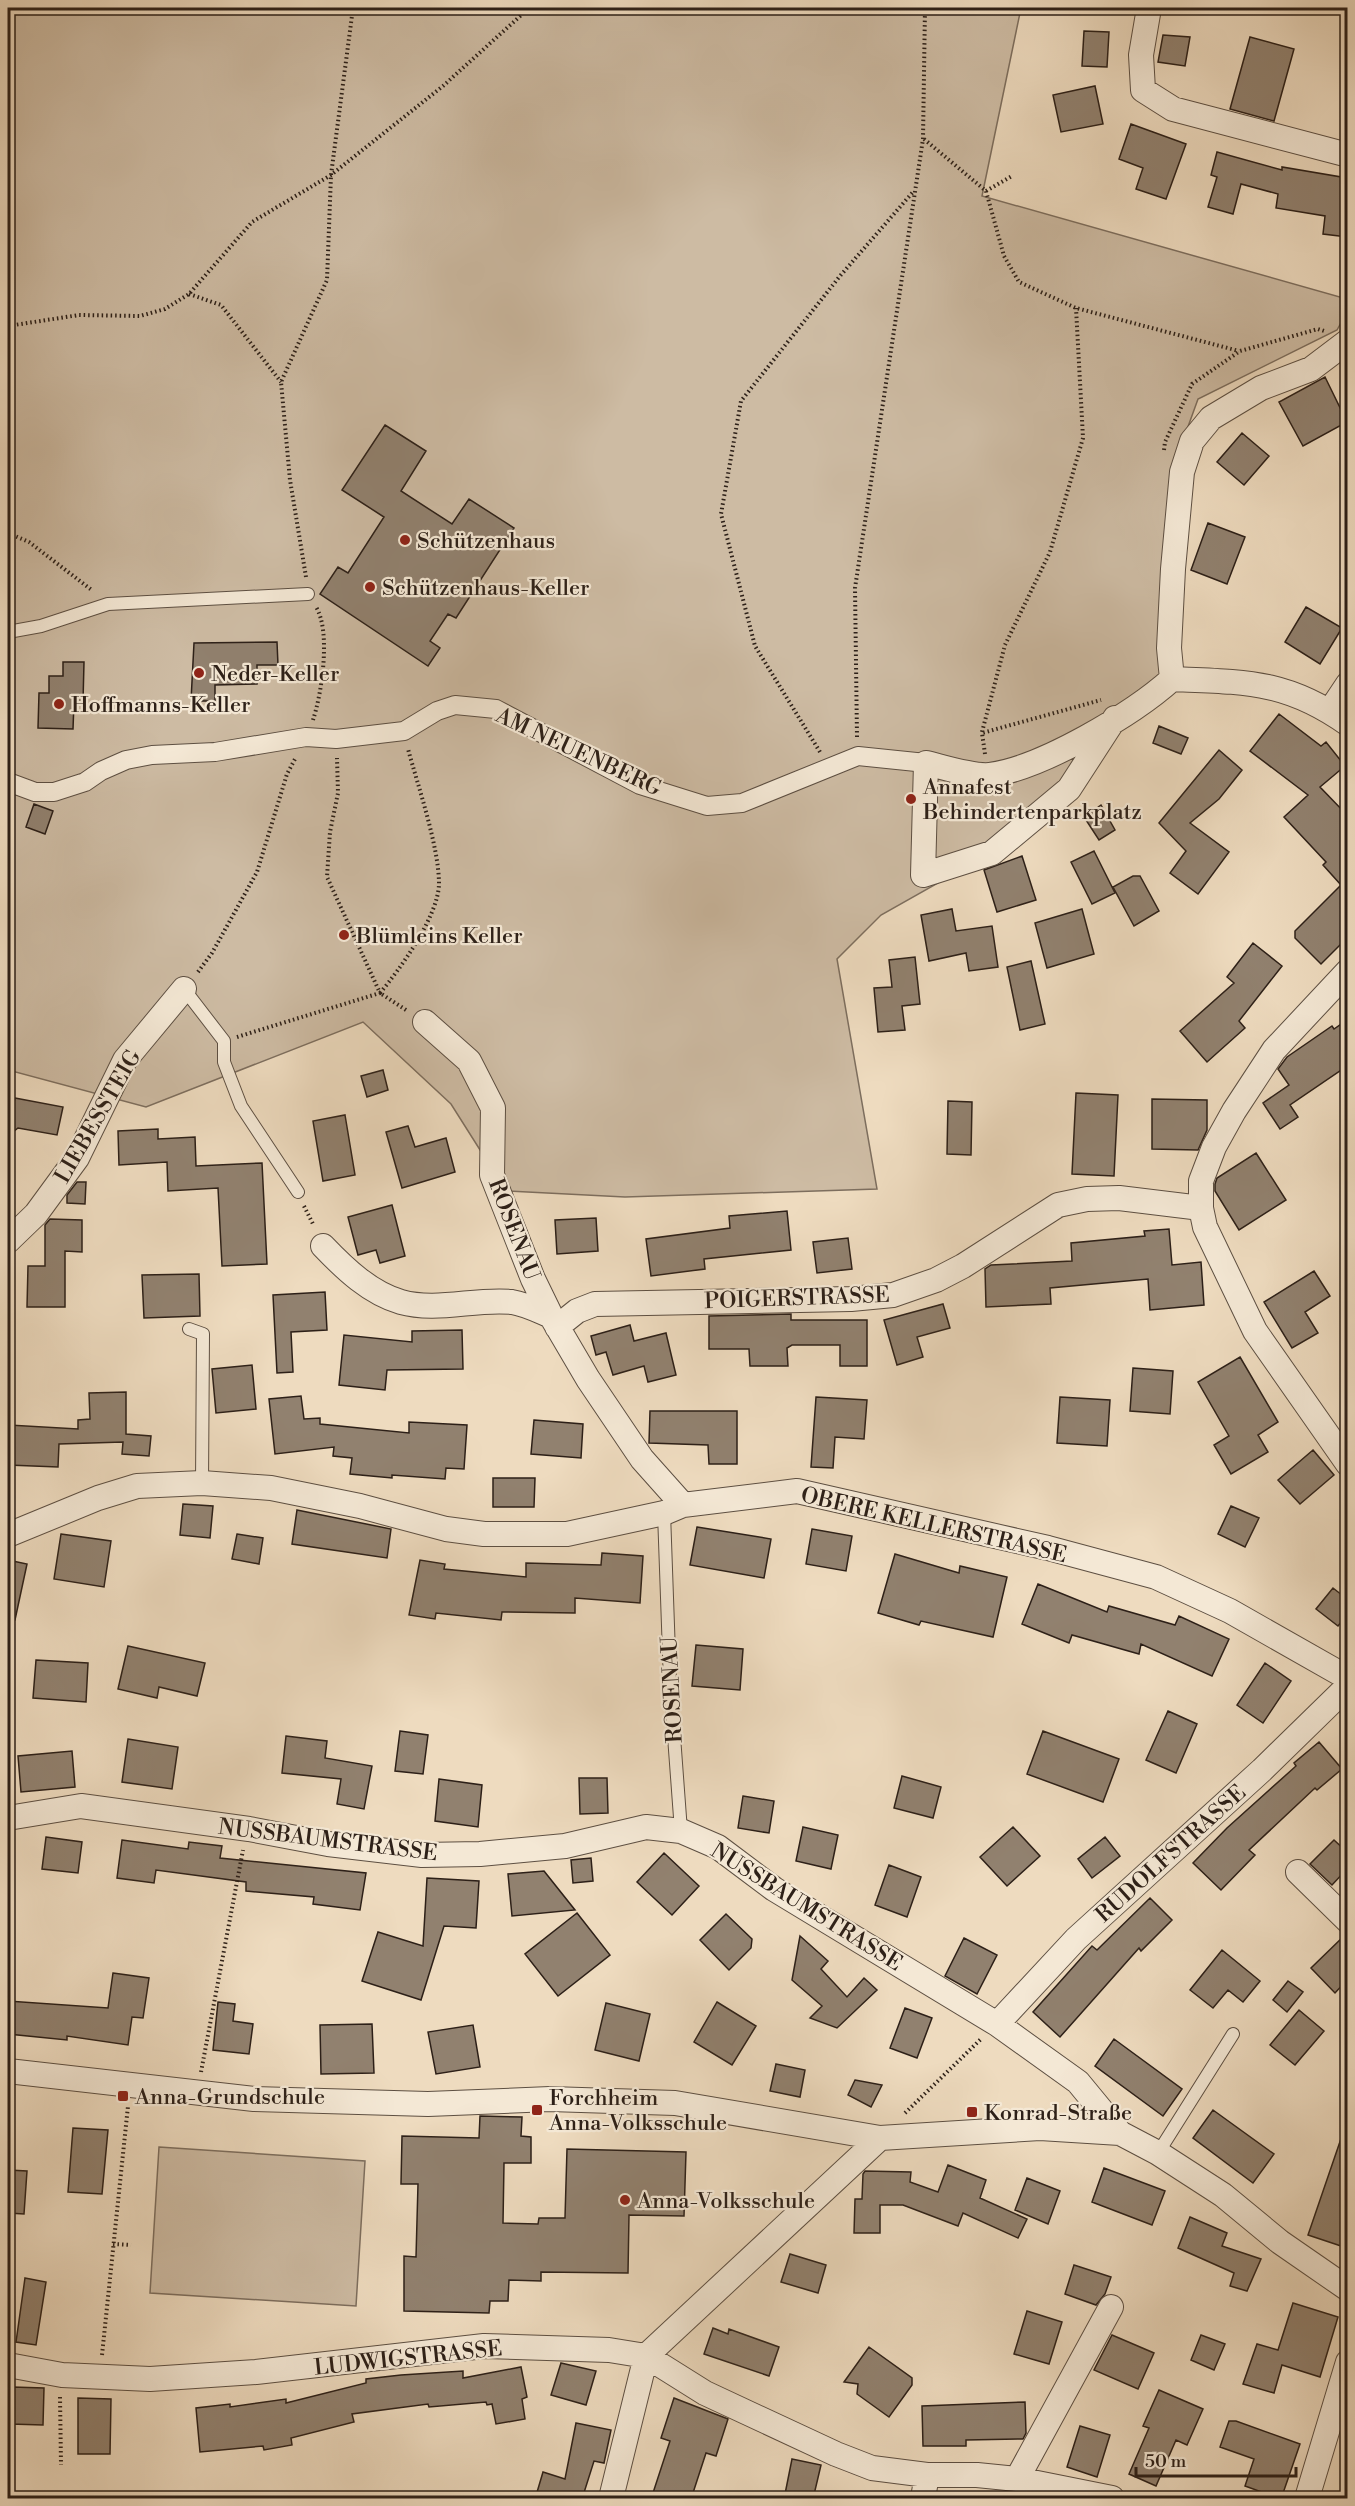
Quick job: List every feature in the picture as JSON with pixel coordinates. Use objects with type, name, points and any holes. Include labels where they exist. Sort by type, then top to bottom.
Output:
[{"type":"street","points":[[1149,8],[1141,55],[1143,90],[1173,109],[1347,154]]},
{"type":"street","points":[[1347,340],[1311,369],[1261,388],[1211,418],[1192,441],[1182,472],[1168,648],[1172,679],[1245,682],[1289,691],[1339,718],[1347,684]]},
{"type":"street","name":"AM NEUENBERG","points":[[8,782],[35,792],[54,792],[85,782],[101,771],[126,760],[215,752],[306,737],[336,739],[404,731],[437,711],[455,705],[496,709],[640,785],[707,806],[742,803],[858,756],[926,764],[988,775],[1055,755],[1149,699],[1172,679]]},
{"type":"street","name":"AM NEUENBERG","points":[[926,764],[922,875],[992,853],[1069,789],[1115,718]]},
{"type":"street","points":[[1347,971],[1274,1050],[1234,1111],[1214,1147],[1201,1181],[1204,1227],[1255,1331],[1347,1464]]},
{"type":"street","name":"LIEBESSTEIG","points":[[8,1241],[36,1214],[77,1158],[125,1060],[184,989]]},
{"type":"street","name":"ROSENAU","points":[[425,1022],[469,1061],[493,1108],[492,1175],[533,1279],[554,1321],[588,1379],[674,1509]]},
{"type":"street","name":"POIGERSTRASSE","points":[[554,1321],[595,1304],[851,1299],[893,1295],[936,1280],[963,1266],[1058,1205],[1087,1199],[1119,1198],[1202,1208]]},
{"type":"street","name":"ROSENAU","points":[[323,1246],[344,1268],[371,1288],[401,1302],[426,1305],[513,1302],[554,1321]]},
{"type":"street","name":"OBERE KELLERSTRASSE","points":[[8,1535],[99,1498],[136,1486],[202,1483],[272,1488],[360,1506],[446,1529],[484,1534],[567,1534],[674,1509],[797,1491],[1048,1548],[1156,1577],[1188,1589],[1347,1678]]},
{"type":"street","name":"RUDOLFSTRASSE","points":[[997,2024],[1076,1939],[1262,1770],[1347,1686]]},
{"type":"street","name":"NUSSBAUMSTRASSE","points":[[8,1818],[81,1806],[249,1829],[328,1844],[422,1855],[480,1854],[565,1846],[646,1827],[681,1831],[718,1847],[774,1888],[997,2024],[1078,2082],[1120,2133],[1158,2153],[1223,2195],[1280,2242],[1347,2289]]},
{"type":"street","points":[[1298,1872],[1347,1921]]},
{"type":"street","points":[[8,2071],[254,2099],[428,2104],[550,2098],[675,2103],[880,2138],[1040,2128],[1120,2133]]},
{"type":"street","points":[[611,2499],[646,2356],[880,2138]]},
{"type":"street","points":[[1017,2479],[1111,2307]]},
{"type":"street","name":"LUDWIGSTRASSE","points":[[8,2365],[62,2375],[150,2379],[256,2372],[484,2346],[609,2350],[646,2356],[705,2393],[836,2454],[925,2487],[977,2475],[1017,2479],[1112,2499]]},
{"type":"street","points":[[1307,2499],[1338,2426],[1347,2362]]},
{"type":"lane","points":[[8,632],[41,626],[108,604],[308,594]]},
{"type":"lane","points":[[184,989],[224,1041],[224,1062],[241,1106],[298,1192]]},
{"type":"lane","points":[[189,1329],[203,1334],[202,1483]]},
{"type":"lane","name":"ROSENAU","points":[[674,1509],[670,1682],[681,1831]]},
{"type":"lane","points":[[1158,2153],[1233,2034]]},
{"type":"path","points":[[308,594],[304,556],[290,480],[281,382],[327,280],[332,174],[353,8]]},
{"type":"path","points":[[8,326],[79,315],[140,316],[165,309],[189,294],[252,222],[332,174],[443,86],[530,8]]},
{"type":"path","points":[[858,756],[855,588],[923,139],[925,8]]},
{"type":"path","points":[[923,139],[986,191],[1004,256],[1019,282],[1076,308],[1240,351]]},
{"type":"path","points":[[986,191],[1012,176]]},
{"type":"path","points":[[829,766],[755,646],[721,514],[741,400],[840,276],[914,192]]},
{"type":"path","points":[[189,294],[221,305],[281,382]]},
{"type":"path","points":[[982,733],[1005,645],[1050,552],[1083,438],[1076,308]]},
{"type":"path","points":[[8,533],[29,542],[108,604]]},
{"type":"path","points":[[184,989],[212,953],[257,872],[286,774],[306,737],[316,711],[325,649],[320,612]]},
{"type":"path","points":[[224,1041],[380,993],[405,963],[427,919],[439,886],[431,839],[404,731]]},
{"type":"path","points":[[336,739],[338,793],[330,832],[327,877],[380,993],[425,1022]]},
{"type":"path","points":[[298,1192],[323,1246]]},
{"type":"path","points":[[198,2094],[202,2062],[249,1829]]},
{"type":"path","points":[[880,2138],[997,2024]]},
{"type":"path","points":[[100,2376],[130,2086]]},
{"type":"path","points":[[113,2244],[131,2245]]},
{"type":"path","points":[[61,2465],[62,2375]]},
{"type":"shaded area","points":[[8,8],[1021,8],[982,196],[1347,299],[1347,312],[1337,330],[1198,399],[1172,471],[1162,678],[1009,843],[881,915],[837,959],[877,1189],[625,1197],[506,1191],[451,1104],[363,1022],[146,1107],[8,1070]]},
{"type":"shaded area","points":[[159,2147],[365,2161],[356,2306],[150,2293]]},
{"type":"building","points":[[1084,31],[1109,32],[1107,67],[1082,66]]},
{"type":"building","points":[[1163,35],[1190,37],[1185,66],[1158,62]]},
{"type":"building","points":[[1250,37],[1294,49],[1274,121],[1230,109]]},
{"type":"building","points":[[1095,86],[1103,124],[1061,132],[1053,95]]},
{"type":"building","points":[[1131,124],[1186,144],[1166,199],[1136,189],[1143,168],[1119,159]]},
{"type":"building","points":[[1217,152],[1282,170],[1282,167],[1347,178],[1347,237],[1323,234],[1325,216],[1276,208],[1278,194],[1241,184],[1233,214],[1208,207],[1217,177],[1211,175]]},
{"type":"building","points":[[1325,377],[1347,422],[1303,446],[1279,402]]},
{"type":"building","points":[[385,425],[426,451],[401,491],[452,524],[469,499],[514,528],[456,618],[448,614],[430,641],[440,648],[428,666],[320,594],[338,567],[348,573],[384,517],[342,490]]},
{"type":"building","points":[[1242,433],[1269,456],[1244,485],[1217,462]]},
{"type":"building","points":[[1208,523],[1245,537],[1227,584],[1191,570]]},
{"type":"building","points":[[1306,607],[1342,628],[1320,664],[1285,642]]},
{"type":"building","points":[[277,642],[278,665],[257,665],[257,684],[215,685],[215,701],[191,701],[194,643]]},
{"type":"building","points":[[63,662],[84,662],[83,702],[74,702],[73,729],[38,728],[39,693],[49,693],[49,676],[63,676]]},
{"type":"building","points":[[1279,714],[1321,746],[1326,742],[1345,766],[1320,787],[1347,815],[1347,938],[1321,964],[1295,938],[1295,931],[1341,885],[1323,865],[1326,862],[1284,817],[1308,795],[1250,751]]},
{"type":"building","points":[[1159,726],[1188,738],[1181,754],[1153,743]]},
{"type":"building","points":[[1219,750],[1242,770],[1219,799],[1190,823],[1229,852],[1198,894],[1170,873],[1186,851],[1159,823]]},
{"type":"building","points":[[34,804],[53,811],[45,834],[26,827]]},
{"type":"building","points":[[1101,805],[1115,830],[1099,840],[1084,817]]},
{"type":"building","points":[[1094,851],[1115,893],[1092,904],[1071,862]]},
{"type":"building","points":[[1022,856],[1036,900],[997,912],[984,870]]},
{"type":"building","points":[[1133,876],[1140,876],[1159,911],[1134,926],[1113,887]]},
{"type":"building","points":[[952,909],[956,931],[992,926],[998,967],[969,971],[966,953],[929,961],[921,915]]},
{"type":"building","points":[[1082,909],[1094,954],[1047,968],[1035,923]]},
{"type":"building","points":[[1253,943],[1282,966],[1239,1021],[1245,1028],[1207,1062],[1180,1031],[1234,983],[1227,977]]},
{"type":"building","points":[[915,957],[920,1004],[902,1006],[905,1030],[878,1032],[874,988],[892,987],[889,960]]},
{"type":"building","points":[[1031,961],[1045,1024],[1020,1030],[1007,967]]},
{"type":"building","points":[[1347,1020],[1347,1066],[1290,1105],[1298,1117],[1280,1129],[1263,1103],[1289,1085],[1278,1069],[1287,1057],[1332,1026],[1334,1029]]},
{"type":"building","points":[[383,1070],[388,1090],[367,1097],[361,1076]]},
{"type":"building","points":[[1076,1093],[1118,1095],[1114,1176],[1072,1174]]},
{"type":"building","points":[[15,1098],[63,1107],[57,1135],[18,1128],[8,1136],[8,1105],[13,1106]]},
{"type":"building","points":[[1152,1099],[1207,1100],[1207,1130],[1198,1150],[1152,1149]]},
{"type":"building","points":[[948,1101],[972,1102],[971,1155],[947,1154]]},
{"type":"building","points":[[345,1115],[355,1175],[323,1181],[313,1121]]},
{"type":"building","points":[[408,1126],[415,1147],[446,1138],[455,1172],[402,1188],[386,1132]]},
{"type":"building","points":[[158,1129],[158,1139],[195,1137],[196,1166],[262,1163],[267,1264],[222,1266],[218,1188],[168,1191],[167,1162],[119,1165],[118,1131]]},
{"type":"building","points":[[1256,1153],[1286,1200],[1239,1230],[1215,1191],[1215,1184],[1217,1178]]},
{"type":"building","points":[[77,1182],[86,1182],[85,1204],[67,1203],[67,1195]]},
{"type":"building","points":[[392,1205],[405,1256],[380,1263],[376,1250],[358,1255],[348,1217]]},
{"type":"building","points":[[787,1211],[791,1250],[704,1259],[705,1269],[651,1276],[646,1239],[730,1228],[729,1216]]},
{"type":"building","points":[[596,1218],[598,1251],[557,1254],[555,1220]]},
{"type":"building","points":[[50,1219],[82,1220],[82,1252],[65,1251],[65,1307],[27,1307],[28,1266],[45,1266],[45,1225]]},
{"type":"building","points":[[1169,1229],[1172,1265],[1201,1262],[1204,1305],[1150,1310],[1148,1279],[1050,1288],[1051,1304],[986,1307],[985,1269],[991,1265],[1072,1261],[1071,1243],[1145,1236],[1144,1231]]},
{"type":"building","points":[[848,1238],[852,1269],[817,1273],[813,1242]]},
{"type":"building","points":[[1314,1271],[1330,1296],[1305,1312],[1318,1333],[1292,1348],[1264,1302]]},
{"type":"building","points":[[199,1274],[200,1316],[144,1318],[142,1275]]},
{"type":"building","points":[[325,1292],[327,1330],[291,1332],[293,1372],[277,1373],[273,1295]]},
{"type":"building","points":[[943,1304],[950,1328],[917,1337],[923,1357],[897,1365],[884,1320]]},
{"type":"building","points":[[791,1314],[791,1320],[867,1320],[867,1366],[840,1366],[840,1345],[792,1345],[787,1348],[788,1366],[750,1366],[749,1349],[709,1349],[709,1316]]},
{"type":"building","points":[[630,1325],[634,1341],[666,1333],[676,1375],[648,1382],[644,1366],[613,1375],[606,1352],[596,1355],[591,1336]]},
{"type":"building","points":[[462,1330],[463,1369],[387,1370],[385,1390],[339,1385],[344,1335],[412,1342],[412,1331]]},
{"type":"building","points":[[1240,1357],[1278,1422],[1258,1435],[1268,1452],[1231,1474],[1214,1445],[1229,1436],[1198,1382]]},
{"type":"building","points":[[252,1365],[256,1409],[216,1413],[212,1369]]},
{"type":"building","points":[[1133,1368],[1173,1371],[1170,1414],[1130,1411]]},
{"type":"building","points":[[126,1392],[126,1434],[151,1436],[149,1456],[122,1454],[123,1442],[59,1444],[58,1467],[8,1465],[9,1425],[78,1429],[78,1420],[90,1419],[89,1393]]},
{"type":"building","points":[[301,1396],[304,1419],[320,1418],[320,1424],[409,1433],[409,1422],[467,1425],[464,1469],[446,1468],[445,1479],[392,1475],[392,1478],[350,1474],[352,1458],[333,1456],[334,1447],[275,1454],[269,1399]]},
{"type":"building","points":[[816,1397],[867,1400],[864,1439],[835,1437],[833,1468],[811,1467]]},
{"type":"building","points":[[1060,1397],[1110,1400],[1107,1446],[1057,1443]]},
{"type":"building","points":[[650,1411],[737,1411],[737,1464],[709,1464],[708,1445],[649,1443]]},
{"type":"building","points":[[534,1420],[583,1424],[581,1458],[531,1454]]},
{"type":"building","points":[[1313,1450],[1334,1475],[1300,1504],[1278,1480]]},
{"type":"building","points":[[493,1478],[535,1478],[534,1507],[493,1507]]},
{"type":"building","points":[[183,1504],[213,1506],[210,1538],[180,1535]]},
{"type":"building","points":[[1231,1506],[1259,1518],[1245,1547],[1218,1534]]},
{"type":"building","points":[[297,1510],[391,1529],[387,1558],[292,1544]]},
{"type":"building","points":[[697,1527],[771,1539],[764,1578],[690,1565]]},
{"type":"building","points":[[812,1529],[852,1536],[846,1571],[806,1564]]},
{"type":"building","points":[[61,1534],[111,1541],[104,1587],[54,1579]]},
{"type":"building","points":[[237,1534],[263,1538],[259,1564],[232,1559]]},
{"type":"building","points":[[602,1553],[643,1556],[640,1603],[575,1598],[575,1613],[502,1612],[501,1620],[436,1613],[435,1619],[409,1615],[420,1560],[445,1564],[444,1569],[526,1577],[526,1563],[601,1565]]},
{"type":"building","points":[[895,1554],[959,1573],[960,1566],[1007,1577],[993,1637],[921,1621],[919,1625],[878,1613]]},
{"type":"building","points":[[8,1560],[27,1564],[15,1620],[8,1619]]},
{"type":"building","points":[[1038,1584],[1107,1612],[1109,1606],[1175,1625],[1179,1616],[1229,1639],[1212,1676],[1141,1644],[1139,1654],[1072,1635],[1069,1643],[1022,1624]]},
{"type":"building","points":[[1333,1588],[1347,1599],[1347,1615],[1338,1626],[1316,1609]]},
{"type":"building","points":[[696,1645],[743,1649],[740,1690],[692,1686]]},
{"type":"building","points":[[128,1646],[205,1663],[197,1696],[159,1687],[157,1698],[118,1689]]},
{"type":"building","points":[[36,1660],[88,1663],[86,1702],[33,1698]]},
{"type":"building","points":[[1265,1663],[1291,1681],[1263,1723],[1237,1705]]},
{"type":"building","points":[[1168,1711],[1197,1724],[1176,1773],[1146,1760]]},
{"type":"building","points":[[400,1731],[428,1735],[423,1774],[395,1771]]},
{"type":"building","points":[[1043,1731],[1119,1759],[1103,1802],[1027,1774]]},
{"type":"building","points":[[286,1736],[327,1741],[325,1758],[372,1766],[364,1809],[337,1804],[341,1779],[282,1773]]},
{"type":"building","points":[[128,1739],[178,1747],[172,1789],[122,1782]]},
{"type":"building","points":[[1319,1742],[1342,1769],[1317,1790],[1315,1788],[1249,1850],[1255,1855],[1221,1890],[1193,1863],[1227,1828],[1296,1766],[1294,1763]]},
{"type":"building","points":[[72,1751],[75,1787],[21,1792],[18,1756]]},
{"type":"building","points":[[902,1776],[941,1787],[933,1818],[894,1808]]},
{"type":"building","points":[[579,1778],[607,1778],[608,1813],[580,1814]]},
{"type":"building","points":[[439,1779],[482,1785],[478,1827],[435,1821]]},
{"type":"building","points":[[743,1796],[774,1801],[769,1833],[738,1828]]},
{"type":"building","points":[[803,1827],[838,1835],[831,1869],[796,1861]]},
{"type":"building","points":[[1013,1827],[1040,1856],[1007,1886],[980,1857]]},
{"type":"building","points":[[46,1837],[82,1842],[78,1873],[42,1869]]},
{"type":"building","points":[[1105,1837],[1120,1856],[1092,1878],[1078,1859]]},
{"type":"building","points":[[122,1840],[188,1849],[189,1842],[222,1846],[220,1858],[366,1873],[360,1910],[313,1904],[314,1897],[246,1891],[246,1882],[156,1870],[154,1883],[117,1878]]},
{"type":"building","points":[[1334,1840],[1347,1852],[1347,1869],[1332,1885],[1310,1864]]},
{"type":"building","points":[[664,1853],[699,1886],[672,1915],[637,1882]]},
{"type":"building","points":[[591,1858],[593,1881],[573,1883],[571,1860]]},
{"type":"building","points":[[889,1865],[921,1877],[907,1917],[875,1905]]},
{"type":"building","points":[[544,1871],[575,1910],[512,1916],[508,1874]]},
{"type":"building","points":[[427,1878],[479,1881],[476,1928],[444,1926],[421,2000],[362,1981],[378,1932],[423,1946]]},
{"type":"building","points":[[1150,1898],[1172,1920],[1141,1951],[1139,1948],[1060,2037],[1033,2012],[1092,1946],[1097,1950]]},
{"type":"building","points":[[577,1913],[610,1955],[558,1996],[525,1954]]},
{"type":"building","points":[[726,1914],[752,1939],[751,1948],[729,1970],[700,1940]]},
{"type":"building","points":[[1347,1935],[1347,1980],[1335,1993],[1311,1968]]},
{"type":"building","points":[[800,1936],[828,1961],[821,1969],[847,1997],[864,1978],[877,1990],[837,2028],[810,2018],[822,2006],[792,1980]]},
{"type":"building","points":[[964,1938],[997,1955],[977,1994],[945,1976]]},
{"type":"building","points":[[1222,1950],[1260,1981],[1243,2002],[1228,1990],[1213,2008],[1190,1990]]},
{"type":"building","points":[[113,1973],[149,1978],[143,2018],[132,2017],[128,2045],[67,2036],[67,2040],[8,2034],[8,2001],[108,2008]]},
{"type":"building","points":[[1288,1981],[1303,1992],[1287,2012],[1273,2000]]},
{"type":"building","points":[[218,2002],[235,2004],[233,2021],[253,2024],[249,2054],[213,2050]]},
{"type":"building","points":[[717,2002],[756,2026],[732,2065],[694,2042]]},
{"type":"building","points":[[606,2003],[650,2014],[639,2061],[595,2050]]},
{"type":"building","points":[[905,2008],[932,2018],[917,2058],[890,2048]]},
{"type":"building","points":[[1299,2010],[1324,2031],[1295,2065],[1270,2045]]},
{"type":"building","points":[[372,2024],[374,2073],[321,2074],[320,2025]]},
{"type":"building","points":[[473,2025],[480,2067],[436,2074],[428,2032]]},
{"type":"building","points":[[1114,2039],[1182,2089],[1163,2116],[1095,2066]]},
{"type":"building","points":[[776,2064],[805,2070],[800,2097],[770,2091]]},
{"type":"building","points":[[855,2080],[882,2085],[871,2107],[848,2095]]},
{"type":"building","points":[[1213,2110],[1274,2154],[1253,2183],[1193,2138]]},
{"type":"building","name":"Anna-Volksschule","points":[[480,2116],[522,2117],[521,2136],[531,2137],[531,2163],[504,2163],[503,2223],[538,2224],[539,2218],[565,2218],[567,2149],[686,2152],[684,2216],[629,2215],[628,2273],[541,2272],[541,2281],[509,2280],[508,2301],[490,2301],[489,2313],[404,2311],[404,2256],[416,2257],[418,2184],[401,2184],[402,2136],[479,2138]]},
{"type":"building","points":[[1345,2127],[1347,2127],[1347,2227],[1341,2246],[1308,2235]]},
{"type":"building","points":[[73,2128],[108,2130],[102,2194],[68,2192]]},
{"type":"building","points":[[948,2165],[986,2180],[980,2198],[1027,2219],[1018,2238],[963,2213],[958,2226],[903,2205],[880,2205],[880,2233],[854,2233],[855,2199],[862,2199],[865,2171],[911,2172],[910,2182],[938,2192]]},
{"type":"building","points":[[1104,2168],[1165,2191],[1152,2225],[1092,2202]]},
{"type":"building","points":[[8,2170],[27,2171],[24,2214],[8,2213]]},
{"type":"building","points":[[1027,2178],[1060,2191],[1048,2224],[1015,2210]]},
{"type":"building","points":[[1190,2217],[1227,2233],[1222,2246],[1261,2259],[1247,2291],[1230,2286],[1234,2273],[1178,2248]]},
{"type":"building","points":[[790,2254],[826,2265],[818,2293],[781,2282]]},
{"type":"building","points":[[1074,2265],[1111,2277],[1105,2294],[1096,2305],[1065,2294]]},
{"type":"building","points":[[25,2278],[46,2282],[36,2345],[16,2342]]},
{"type":"building","points":[[1293,2303],[1338,2317],[1320,2377],[1282,2365],[1274,2393],[1243,2384],[1257,2344],[1278,2350]]},
{"type":"building","points":[[1027,2311],[1062,2322],[1049,2364],[1014,2354]]},
{"type":"building","points":[[713,2328],[728,2334],[729,2329],[779,2347],[769,2376],[704,2354]]},
{"type":"building","points":[[1112,2335],[1154,2353],[1138,2389],[1094,2370]]},
{"type":"building","points":[[1201,2335],[1225,2344],[1214,2370],[1191,2360]]},
{"type":"building","points":[[869,2347],[912,2378],[912,2385],[889,2417],[857,2394],[858,2384],[844,2382]]},
{"type":"building","points":[[561,2363],[596,2371],[586,2405],[551,2395]]},
{"type":"building","points":[[521,2367],[527,2397],[522,2399],[525,2419],[496,2424],[492,2404],[487,2405],[486,2402],[429,2407],[428,2404],[352,2414],[354,2422],[291,2438],[292,2445],[264,2450],[263,2446],[200,2452],[196,2408],[230,2404],[230,2407],[286,2399],[286,2403],[366,2383],[366,2379],[463,2371],[463,2378]]},
{"type":"building","points":[[12,2387],[44,2388],[43,2425],[10,2424]]},
{"type":"building","points":[[1159,2390],[1203,2409],[1187,2445],[1176,2440],[1156,2486],[1129,2474],[1149,2428],[1143,2426]]},
{"type":"building","points":[[78,2398],[111,2399],[110,2454],[78,2454]]},
{"type":"building","points":[[674,2398],[728,2419],[716,2456],[706,2453],[691,2499],[651,2499],[670,2441],[661,2438]]},
{"type":"building","points":[[1025,2402],[1026,2433],[1023,2439],[966,2440],[966,2446],[923,2446],[922,2406]]},
{"type":"building","points":[[1229,2421],[1236,2421],[1300,2444],[1281,2499],[1245,2486],[1254,2459],[1220,2447]]},
{"type":"building","points":[[576,2423],[611,2430],[604,2463],[594,2461],[582,2499],[535,2499],[543,2472],[565,2479]]},
{"type":"building","points":[[1080,2426],[1110,2435],[1097,2477],[1067,2467]]},
{"type":"building","points":[[792,2459],[821,2465],[813,2499],[785,2494]]},
{"type":"place","name":"Schützenhaus","points":[[405,540]]},
{"type":"place","name":"Schützenhaus-Keller","points":[[370,587]]},
{"type":"place","name":"Neder-Keller","points":[[199,673]]},
{"type":"place","name":"Hoffmanns-Keller","points":[[59,704]]},
{"type":"place","name":"Annafest Behindertenparkplatz","points":[[911,799]]},
{"type":"place","name":"Blümleins Keller","points":[[344,935]]},
{"type":"place","name":"Anna-Grundschule","points":[[123,2096]]},
{"type":"place","name":"Forchheim Anna-Volksschule","points":[[537,2110]]},
{"type":"place","name":"Konrad-Straße","points":[[972,2112]]},
{"type":"place","name":"Anna-Volksschule","points":[[625,2200]]}]
